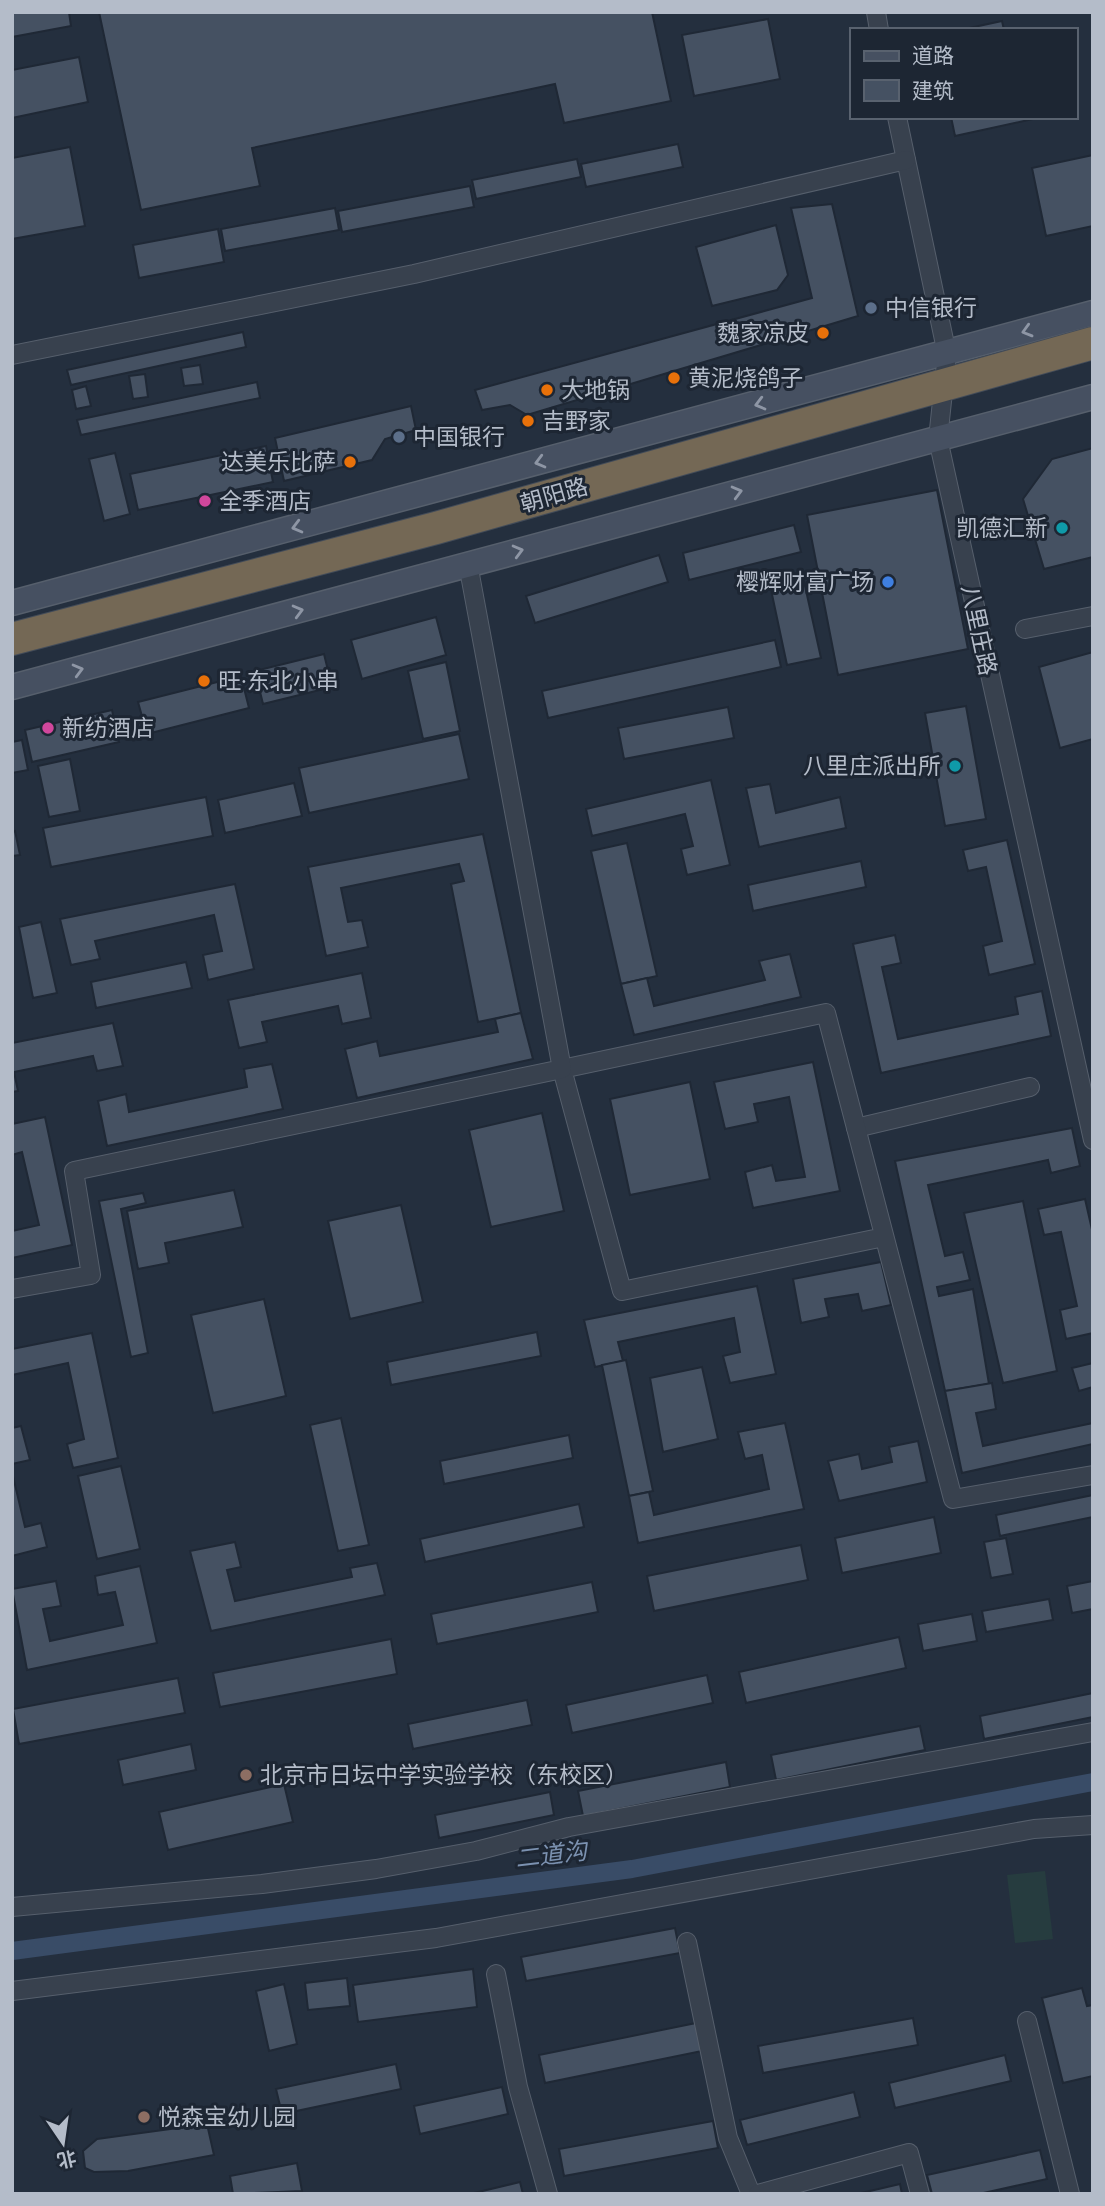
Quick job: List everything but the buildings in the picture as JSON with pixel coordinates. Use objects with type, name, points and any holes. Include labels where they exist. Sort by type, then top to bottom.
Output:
[{"type":"highway","name":"朝阳路","points":[[12,639],[436,528],[944,381],[1093,343]]},
{"type":"highway","name":"朝阳路","points":[[12,658],[944,381],[1093,364]]},
{"type":"street","name":"八里庄路","points":[[897,119],[944,381],[938,439],[1088,1094],[1093,1140]]},
{"type":"street","points":[[12,355],[414,274],[906,160]]},
{"type":"street","name":"朝阳路","points":[[12,603],[944,381],[1093,313]]},
{"type":"street","name":"朝阳路","points":[[12,687],[1093,397]]},
{"type":"street","points":[[468,564],[562,1069],[622,1292],[884,1237]]},
{"type":"street","points":[[1025,629],[1093,616]]},
{"type":"street","points":[[12,1289],[91,1275],[74,1171],[826,1013],[953,1499],[1093,1475]]},
{"type":"street","points":[[856,1128],[1030,1087]]},
{"type":"street","points":[[12,1907],[262,1884],[376,1869],[476,1850],[569,1827],[1093,1732]]},
{"type":"street","points":[[12,1991],[436,1938],[1034,1829],[1093,1825]]},
{"type":"street","points":[[687,1942],[729,2138],[751,2194]]},
{"type":"street","points":[[496,1974],[518,2087],[548,2194]]},
{"type":"street","points":[[1027,2021],[1070,2194]]},
{"type":"street","points":[[758,2194],[909,2153],[920,2194]]},
{"type":"green space","points":[[1045,1871],[1053,1939],[1015,1943],[1007,1875]]},
{"type":"waterway","name":"二道沟","points":[[12,1951],[632,1869],[1093,1782]]},
{"type":"place","name":"中信银行","points":[[871,308]]},
{"type":"place","name":"魏家凉皮","points":[[823,333]]},
{"type":"place","name":"黄泥烧鸽子","points":[[674,378]]},
{"type":"place","name":"大地锅","points":[[547,390]]},
{"type":"place","name":"吉野家","points":[[528,421]]},
{"type":"place","name":"中国银行","points":[[399,437]]},
{"type":"place","name":"达美乐比萨","points":[[350,462]]},
{"type":"place","name":"全季酒店","points":[[205,501]]},
{"type":"place","name":"凯德汇新","points":[[1062,528]]},
{"type":"place","name":"樱辉财富广场","points":[[888,582]]},
{"type":"place","name":"旺·东北小串","points":[[204,681]]},
{"type":"place","name":"新纺酒店","points":[[48,728]]},
{"type":"place","name":"八里庄派出所","points":[[955,766]]},
{"type":"place","name":"北京市日坛中学实验学校（东校区）","points":[[246,1775]]},
{"type":"place","name":"悦森宝幼儿园","points":[[144,2117]]}]
